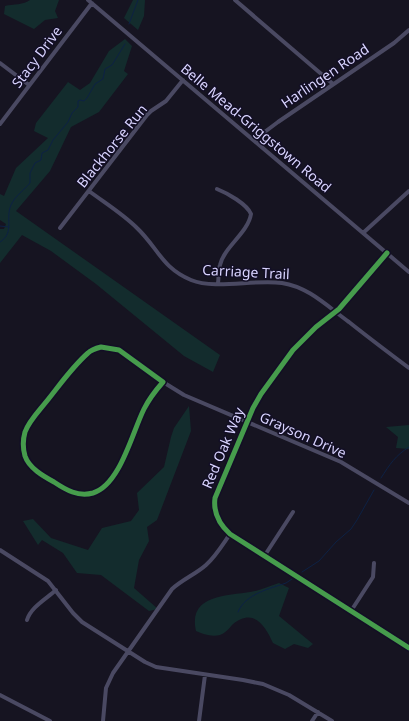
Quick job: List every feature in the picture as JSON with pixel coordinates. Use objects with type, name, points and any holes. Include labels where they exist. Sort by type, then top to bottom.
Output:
[{"type":"street","points":[[235,0],[333,84]]},
{"type":"street","name":"Belle Mead-Griggstown Road","points":[[90,2],[409,272]]},
{"type":"street","name":"Stacy Drive","points":[[0,124],[90,2]]},
{"type":"street","name":"Harlingen Road","points":[[254,140],[394,43],[409,30]]},
{"type":"street","points":[[0,63],[29,85]]},
{"type":"street","name":"Blackhorse Run","points":[[60,228],[147,116],[166,101],[183,80]]},
{"type":"street","points":[[217,189],[233,197],[249,210],[251,214],[246,225],[222,259],[218,283]]},
{"type":"street","name":"Carriage Trail","points":[[89,191],[138,229],[170,268],[196,281],[218,283],[266,282],[294,285],[307,291],[409,368]]},
{"type":"street","points":[[362,233],[409,191]]},
{"type":"street","name":"Red Oak Way","points":[[387,253],[336,313],[316,328],[293,350],[261,394],[247,422],[215,502],[215,512],[218,520],[230,534],[409,648]]},
{"type":"street","name":"Grayson Drive","points":[[163,382],[156,389],[144,409],[118,470],[112,480],[95,492],[81,494],[67,490],[38,472],[25,455],[24,442],[28,427],[64,380],[90,351],[101,347],[119,350],[163,382],[184,395],[340,462],[409,503]]},
{"type":"street","points":[[265,555],[293,512]]},
{"type":"street","points":[[103,721],[106,688],[112,673],[172,589],[212,560],[230,534]]},
{"type":"street","points":[[0,550],[48,581],[82,622],[127,651],[156,667],[263,684],[289,695],[332,721]]},
{"type":"street","points":[[351,611],[372,577],[374,563]]},
{"type":"street","points":[[27,620],[28,615],[32,610],[56,590]]},
{"type":"street","points":[[199,721],[205,675]]},
{"type":"street","points":[[0,694],[50,721]]},
{"type":"street","points":[[312,721],[318,712]]},
{"type":"green space","points":[[30,0],[59,0],[55,11],[58,18],[45,20],[34,29],[4,14],[5,6],[22,4]]},
{"type":"green space","points":[[133,0],[145,0],[144,16],[138,30],[124,18]]},
{"type":"green space","points":[[125,39],[132,46],[124,71],[128,74],[99,112],[71,127],[50,171],[16,211],[220,355],[213,372],[184,356],[96,284],[51,251],[22,235],[0,263],[0,229],[4,229],[6,224],[0,220],[0,194],[4,196],[16,168],[48,138],[34,131],[36,123],[68,82],[80,90],[90,83],[109,51]]},
{"type":"green space","points":[[189,406],[191,431],[157,520],[147,527],[149,541],[139,560],[134,588],[158,609],[149,611],[101,575],[77,573],[63,553],[42,540],[38,545],[23,521],[33,519],[51,538],[88,550],[102,528],[131,521],[139,510],[137,493],[164,467],[174,428]]},
{"type":"green space","points":[[409,425],[409,449],[396,448],[398,437],[386,427]]},
{"type":"green space","points":[[279,583],[289,588],[279,616],[313,644],[308,648],[294,644],[285,649],[273,643],[262,625],[257,620],[252,618],[239,620],[225,632],[217,636],[196,631],[195,618],[199,609],[205,602],[215,598],[259,590]]},
{"type":"waterway","points":[[129,24],[138,0]]},
{"type":"waterway","points":[[0,242],[7,234],[9,210],[11,205],[17,196],[30,183],[30,173],[35,163],[41,160],[42,153],[48,150],[53,140],[68,122],[72,113],[78,107],[78,101],[84,101],[95,84],[103,79],[105,69],[112,65],[125,44]]},
{"type":"waterway","points":[[0,226],[9,227]]},
{"type":"waterway","points":[[381,478],[393,461],[409,447]]},
{"type":"waterway","points":[[302,572],[319,561],[336,542],[351,529],[374,490]]},
{"type":"waterway","points":[[238,612],[241,606],[252,596],[286,583],[292,579]]},
{"type":"cycle path","points":[[387,253],[339,309],[316,327],[293,350],[261,394],[253,408],[215,498],[215,509],[218,518],[230,534],[409,648]]},
{"type":"cycle path","points":[[101,347],[119,350],[163,382],[146,405],[124,457],[111,480],[102,488],[93,493],[82,494],[68,490],[45,477],[30,464],[24,453],[24,435],[32,420],[71,370],[89,352],[101,347]]}]
